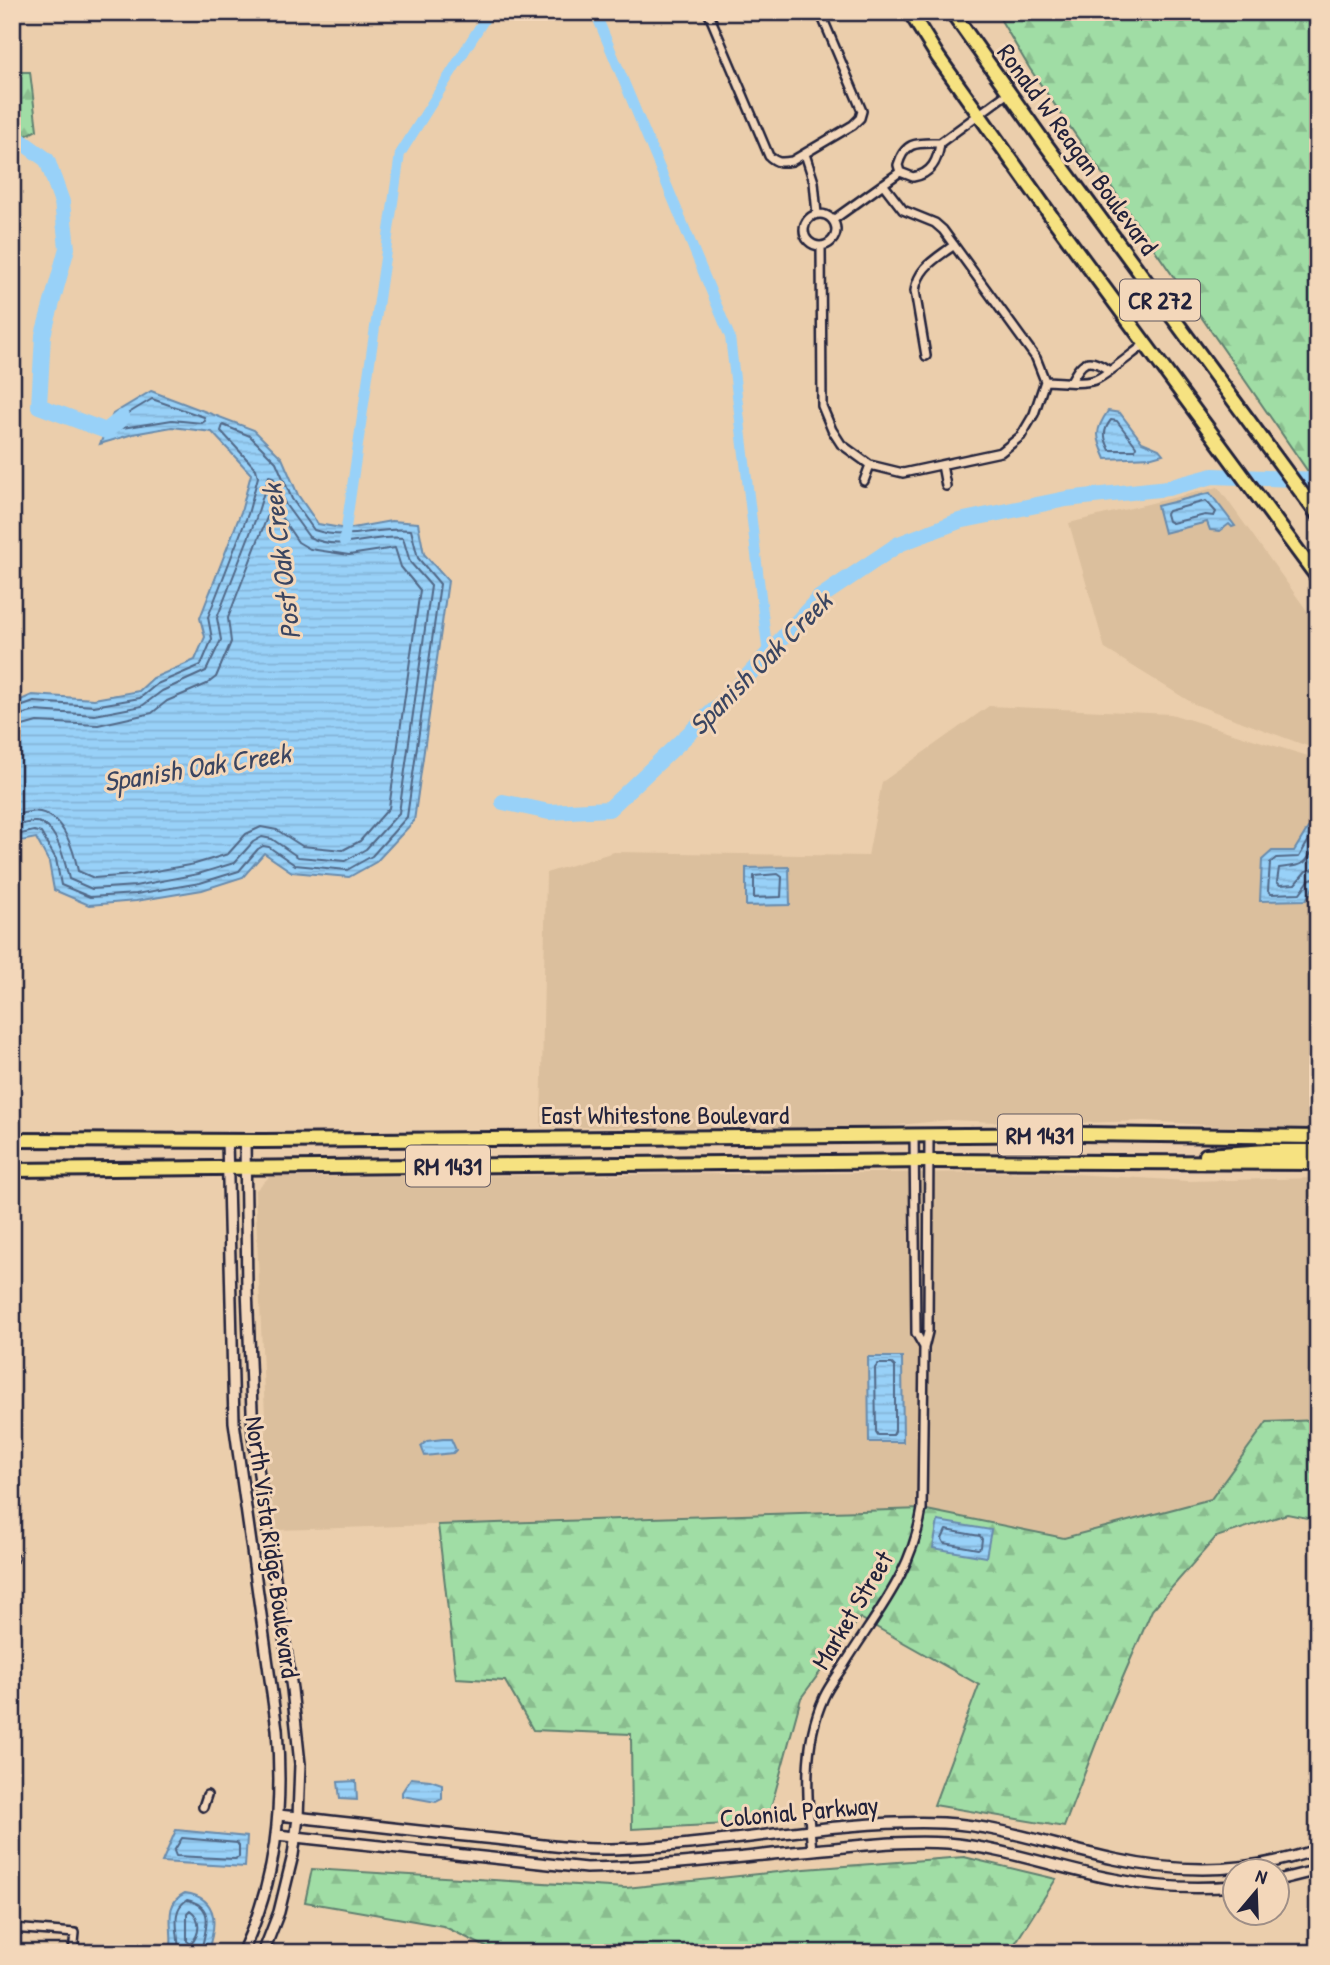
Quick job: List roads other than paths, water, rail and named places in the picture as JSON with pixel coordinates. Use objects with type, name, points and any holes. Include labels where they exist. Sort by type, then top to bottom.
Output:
[{"type":"main road","points":[[910,12],[937,57],[978,115],[1318,579]]},
{"type":"main road","name":"Ronald W Reagan Boulevard","points":[[952,12],[1045,145],[1318,515]]},
{"type":"main road","name":"East Whitestone Boulevard","points":[[12,1140],[245,1141],[1210,1134],[1318,1137]]},
{"type":"main road","points":[[1095,1162],[1114,1154],[1207,1155],[1318,1151]]},
{"type":"main road","name":"East Whitestone Boulevard","points":[[12,1170],[913,1161],[1318,1163]]},
{"type":"street","points":[[708,12],[769,156],[776,162],[783,163],[805,154],[853,125],[860,118],[862,111],[820,12]]},
{"type":"street","points":[[900,172],[913,177],[921,176],[935,164],[940,143],[1008,93]]},
{"type":"street","points":[[900,172],[900,157],[911,146],[925,141],[940,143]]},
{"type":"street","points":[[805,154],[812,170],[817,214]]},
{"type":"street","points":[[833,220],[900,172]]},
{"type":"street","points":[[821,246],[822,406],[841,444],[870,465],[903,473],[1001,452],[1012,445],[1028,427],[1045,381],[1036,358],[943,230],[935,223],[903,210],[883,184]]},
{"type":"street","points":[[817,214],[825,214],[833,220],[835,235],[829,243],[821,246],[808,242],[803,232],[806,221],[817,214]]},
{"type":"street","points":[[926,356],[915,291],[916,282],[924,268],[954,245]]},
{"type":"street","points":[[1045,381],[1093,381],[1103,377],[1108,370],[1144,345]]},
{"type":"street","points":[[1071,381],[1077,369],[1088,362],[1094,362],[1108,370]]},
{"type":"street","points":[[863,481],[870,465]]},
{"type":"street","points":[[942,465],[947,486]]},
{"type":"street","name":"Market Street","points":[[914,1135],[916,1334],[924,1348]]},
{"type":"street","name":"Market Street","points":[[812,1850],[808,1762],[824,1698],[893,1592],[919,1529],[922,1509],[924,1348],[928,1332],[929,1136]]},
{"type":"street","name":"North Vista Ridge Boulevard","points":[[227,1141],[234,1422],[277,1729],[281,1778],[277,1835],[260,1908],[242,1953]]},
{"type":"street","name":"North Vista Ridge Boulevard","points":[[245,1141],[253,1435],[293,1700],[300,1764],[296,1837],[279,1912],[263,1953]]},
{"type":"street","points":[[203,1807],[207,1795]]},
{"type":"street","name":"Colonial Parkway","points":[[279,1815],[553,1846],[610,1849],[912,1822],[947,1824],[1013,1833],[1125,1861],[1219,1869],[1290,1859],[1318,1849]]},
{"type":"street","name":"Colonial Parkway","points":[[277,1835],[586,1868],[628,1867],[912,1842],[945,1843],[1009,1853],[1129,1882],[1180,1887],[1222,1887]]},
{"type":"street","points":[[1219,1869],[1222,1887]]},
{"type":"street","points":[[1292,1876],[1318,1870]]},
{"type":"street","points":[[12,1928],[75,1933],[73,1953]]},
{"type":"water","points":[[151,391],[254,430],[282,458],[298,495],[318,524],[347,529],[391,521],[418,523],[424,554],[448,581],[414,821],[376,862],[349,877],[292,872],[264,853],[243,877],[202,890],[136,901],[89,905],[54,890],[49,862],[36,838],[15,842],[12,857],[12,704],[32,695],[94,699],[139,691],[153,678],[195,660],[205,637],[200,618],[241,512],[251,474],[212,432],[172,427],[133,434],[100,444],[113,414]]},
{"type":"water","points":[[1108,411],[1120,413],[1142,442],[1159,449],[1163,454],[1106,459],[1098,434],[1100,424]]},
{"type":"water","points":[[1210,493],[1235,526],[1229,524],[1220,531],[1210,530],[1207,522],[1164,533],[1157,506]]},
{"type":"water","points":[[1318,821],[1318,879],[1306,900],[1260,901],[1262,860],[1272,851],[1294,851],[1308,828]]},
{"type":"water","points":[[789,867],[790,905],[746,906],[746,868]]},
{"type":"water","points":[[868,1357],[902,1357],[903,1442],[869,1442]]},
{"type":"water","points":[[451,1439],[456,1450],[453,1453],[425,1456],[421,1446],[427,1441]]},
{"type":"water","points":[[938,1521],[991,1530],[986,1557],[933,1548]]},
{"type":"water","points":[[411,1778],[442,1784],[442,1799],[436,1802],[402,1796]]},
{"type":"water","points":[[356,1781],[357,1800],[340,1799],[338,1782]]},
{"type":"water","points":[[176,1830],[247,1837],[245,1867],[162,1862]]},
{"type":"water","points":[[185,1893],[205,1901],[213,1916],[207,1953],[170,1953],[173,1904]]},
{"type":"waterway","points":[[344,542],[400,154],[489,12]]},
{"type":"waterway","points":[[595,12],[730,337],[768,655]]},
{"type":"waterway","name":"Post Oak Creek","points":[[12,143],[21,141],[47,160],[62,202],[67,248],[43,335],[39,406],[106,431],[122,418]]},
{"type":"waterway","name":"Spanish Oak Creek","points":[[503,802],[549,812],[609,809],[732,693],[819,598],[899,544],[959,521],[1066,499],[1168,488],[1213,476],[1318,480]]}]
